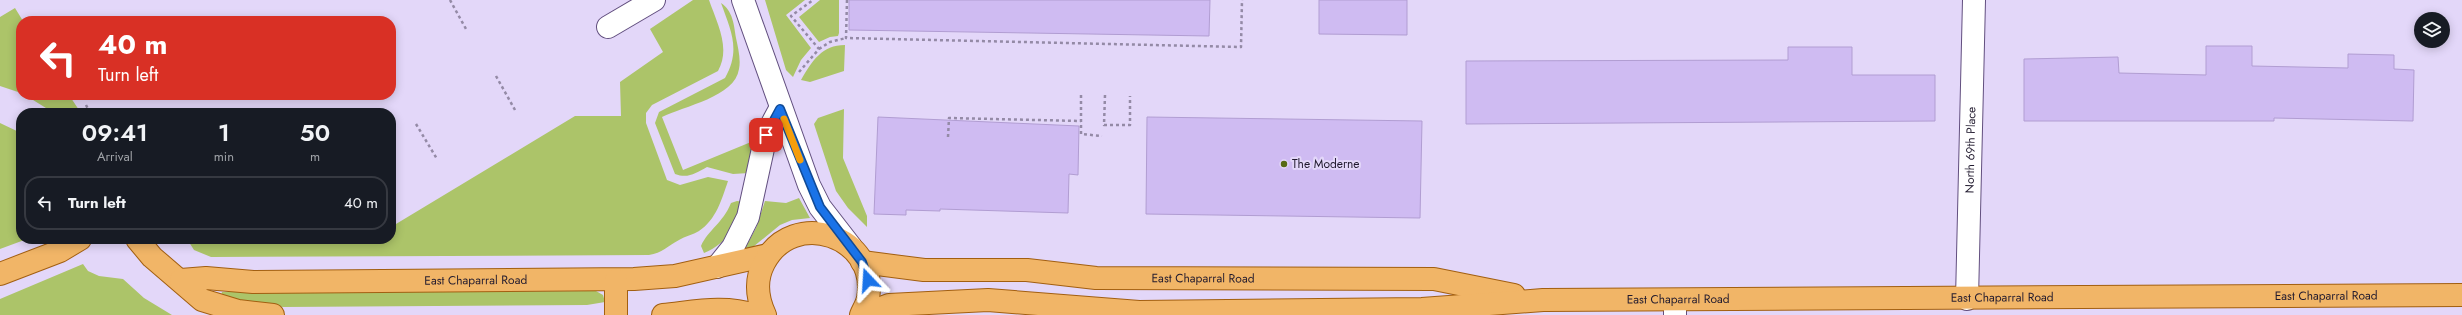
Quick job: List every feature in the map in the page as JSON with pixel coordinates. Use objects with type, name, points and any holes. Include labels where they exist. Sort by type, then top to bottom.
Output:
[{"type":"main road","points":[[765,315],[760,304],[757,287],[760,270],[768,255],[781,242],[798,234],[810,233],[835,237],[856,254],[868,280],[868,298],[862,315]]},
{"type":"main road","points":[[0,274],[60,251],[72,244]]},
{"type":"main road","points":[[141,244],[152,257],[181,280],[202,300],[218,310],[273,315]]},
{"type":"main road","name":"East Chaparral Road","points":[[856,254],[924,270],[1027,270],[1119,279],[1434,279],[1543,300],[1675,308],[1967,299],[2462,295]]},
{"type":"main road","name":"East Chaparral Road","points":[[181,280],[206,278],[253,282],[616,280],[675,276],[768,255]]},
{"type":"main road","points":[[616,280],[616,315]]},
{"type":"main road","name":"East Chaparral Road","points":[[862,315],[890,305],[988,300],[1139,312],[1422,309],[1543,300]]},
{"type":"main road","points":[[663,315],[720,308],[740,310],[754,315]]},
{"type":"street","points":[[608,26],[654,0]]},
{"type":"street","points":[[743,0],[780,109],[820,207],[856,254]]},
{"type":"street","name":"North 69th Place","points":[[1967,299],[1974,0]]},
{"type":"street","points":[[717,267],[733,247],[748,218],[766,135],[780,109]]},
{"type":"path","points":[[450,0],[466,29]]},
{"type":"path","points":[[813,0],[791,16],[820,49]]},
{"type":"path","points":[[846,0],[846,38]]},
{"type":"path","points":[[796,76],[820,49],[830,42],[846,38],[1241,47],[1242,0]]},
{"type":"path","points":[[496,76],[515,110]]},
{"type":"path","points":[[1081,95],[1081,134],[1102,136]]},
{"type":"path","points":[[1105,95],[1104,125],[1130,125],[1130,96]]},
{"type":"path","points":[[948,137],[949,118],[1080,121]]},
{"type":"path","points":[[416,124],[437,159]]},
{"type":"green space","points":[[693,0],[709,0],[719,27],[723,44],[722,62],[718,71],[652,105],[646,113],[646,123],[667,180],[680,185],[708,177],[728,181],[718,209],[710,221],[697,232],[681,239],[661,251],[649,255],[211,257],[194,250],[190,244],[396,244],[396,224],[575,116],[621,116],[620,82],[663,52],[650,29]]},
{"type":"green space","points":[[765,0],[805,0],[786,15],[811,48],[801,60],[793,77],[786,70]]},
{"type":"green space","points":[[820,0],[839,0],[839,33],[838,36],[830,37],[819,42],[799,17]]},
{"type":"green space","points":[[721,3],[728,10],[732,19],[739,54],[739,69],[735,79],[719,94],[662,117],[683,170],[751,142],[753,145],[749,173],[733,174],[707,167],[688,176],[675,174],[655,123],[659,112],[725,78],[733,58],[733,40]]},
{"type":"green space","points":[[15,8],[20,16],[16,16],[16,91],[0,86],[0,17]]},
{"type":"green space","points":[[845,45],[844,71],[810,82],[801,80],[818,55],[830,48]]},
{"type":"green space","points":[[33,100],[72,100],[78,108],[46,108]]},
{"type":"green space","points":[[844,109],[843,158],[867,216],[867,227],[848,208],[836,191],[814,124],[818,118]]},
{"type":"green space","points":[[0,123],[16,131],[16,243],[0,249]]},
{"type":"green space","points":[[799,198],[810,218],[792,220],[780,225],[748,251],[744,250],[756,228],[765,201],[786,203]]},
{"type":"green space","points":[[737,201],[744,202],[730,232],[720,244],[704,253],[701,246],[704,240],[724,216],[731,203]]},
{"type":"green space","points":[[83,264],[88,271],[99,276],[123,279],[144,298],[172,315],[0,315],[0,299]]},
{"type":"green space","points":[[596,291],[603,295],[605,302],[587,305],[283,307],[220,298],[222,292]]},
{"type":"building","points":[[849,0],[1210,0],[1209,36],[849,30]]},
{"type":"building","points":[[1319,0],[1407,0],[1407,35],[1319,34]]},
{"type":"building","points":[[2206,46],[2252,46],[2252,66],[2348,68],[2348,54],[2394,55],[2394,69],[2414,70],[2413,121],[2274,118],[2274,121],[2024,121],[2024,59],[2118,57],[2119,73],[2206,75]]},
{"type":"building","points":[[1788,47],[1852,47],[1852,75],[1935,75],[1935,121],[1466,124],[1466,61],[1788,60]]},
{"type":"building","points":[[878,117],[1079,126],[1078,175],[1069,174],[1068,213],[940,209],[940,211],[906,210],[906,215],[874,214]]},
{"type":"building","name":"The Moderne","points":[[1147,117],[1422,121],[1420,218],[1146,214]]},
{"type":"slow traffic","points":[[784,119],[800,160]]},
{"type":"place","name":"The Moderne","points":[[1284,164]]},
{"type":"route","points":[[766,135],[780,109],[809,185],[820,207],[862,262],[868,280]]}]
